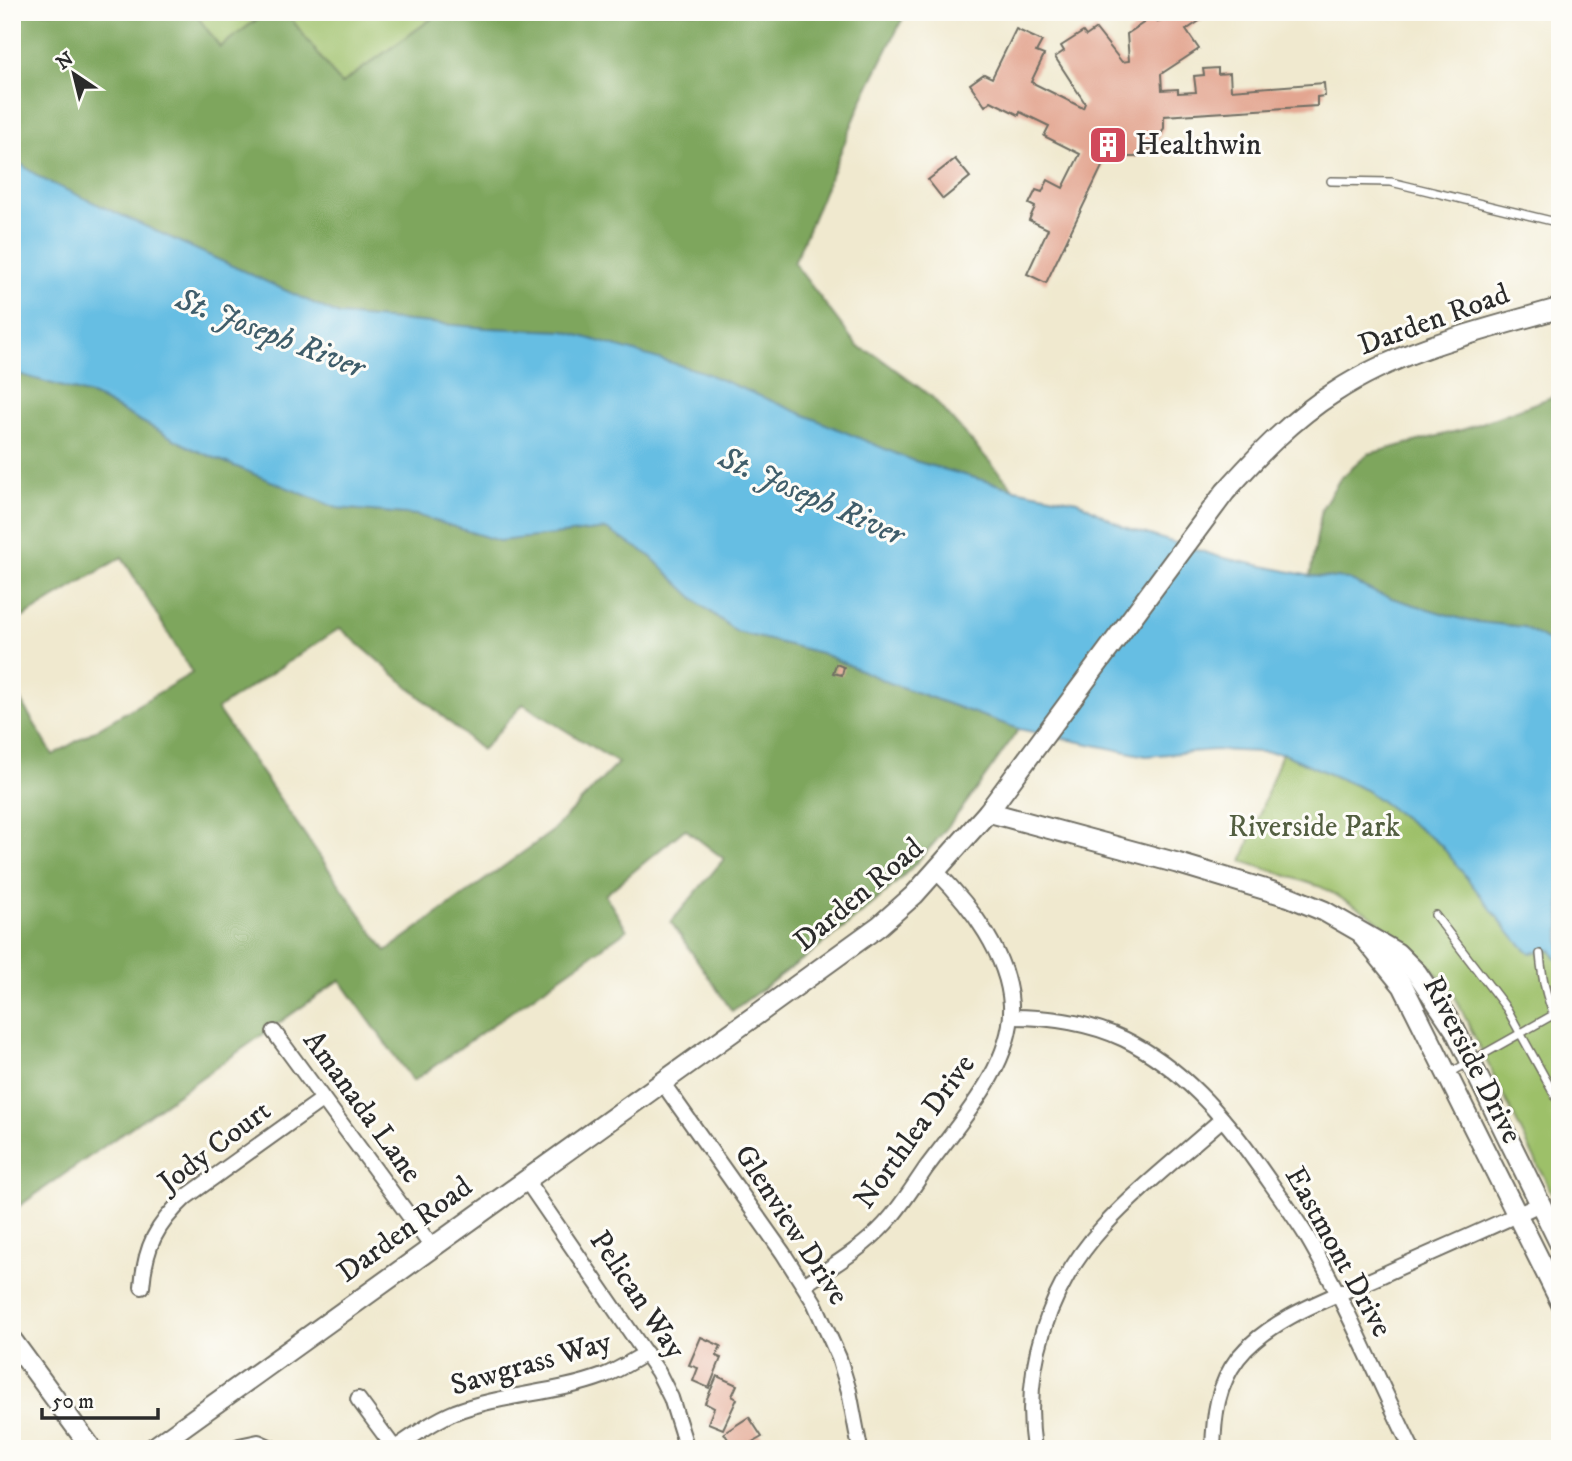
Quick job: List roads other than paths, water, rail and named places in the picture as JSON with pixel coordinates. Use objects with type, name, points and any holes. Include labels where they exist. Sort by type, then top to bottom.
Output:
[{"type":"street","name":"Darden Road","points":[[152,1449],[879,926],[937,872],[988,812],[1225,492],[1264,449],[1297,419],[1361,376],[1445,342],[1560,308]]},
{"type":"street","name":"Riverside Drive","points":[[988,812],[1177,863],[1290,897],[1324,911],[1397,953],[1435,997],[1472,1061],[1560,1244]]},
{"type":"street","name":"Northlea Drive","points":[[804,1285],[859,1248],[885,1224],[907,1198],[988,1082],[1007,1038],[1011,1017],[1006,980],[992,946],[960,898],[937,872]]},
{"type":"street","name":"Riverside Drive","points":[[1356,929],[1403,986],[1560,1301]]},
{"type":"street","name":"Eastmont Drive","points":[[1011,1017],[1062,1020],[1125,1040],[1181,1076],[1222,1119],[1245,1146],[1286,1204],[1338,1295],[1412,1449]]},
{"type":"street","name":"Amanada Lane","points":[[274,1032],[432,1247]]},
{"type":"street","name":"Glenview Drive","points":[[662,1082],[804,1285],[827,1327],[849,1391],[860,1449]]},
{"type":"street","name":"Jody Court","points":[[142,1287],[149,1244],[167,1214],[186,1197],[323,1099]]},
{"type":"street","points":[[1034,1449],[1031,1404],[1036,1358],[1046,1320],[1063,1281],[1103,1228],[1222,1119]]},
{"type":"street","name":"Pelican Way","points":[[526,1180],[646,1353],[671,1398],[687,1449]]},
{"type":"street","points":[[1213,1449],[1217,1401],[1223,1382],[1237,1360],[1264,1333],[1338,1295],[1540,1204]]},
{"type":"street","points":[[12,1340],[93,1449]]},
{"type":"street","name":"Sawgrass Way","points":[[358,1398],[395,1449],[430,1425],[454,1413],[486,1402],[604,1376],[646,1353]]},
{"type":"street","points":[[239,1446],[258,1442],[274,1449]]},
{"type":"lane","points":[[1331,181],[1391,182],[1560,223]]},
{"type":"lane","points":[[1435,915],[1507,1009],[1560,1105]]},
{"type":"lane","points":[[1540,954],[1553,1015],[1560,1026]]},
{"type":"lane","points":[[1448,1074],[1553,1015]]},
{"type":"water","name":"St. Joseph River","points":[[12,158],[42,179],[339,315],[487,328],[564,331],[703,372],[911,460],[1014,489],[1077,501],[1124,527],[1220,557],[1310,576],[1347,579],[1378,594],[1468,621],[1524,627],[1560,648],[1560,964],[1551,950],[1530,953],[1513,937],[1441,845],[1366,790],[1282,753],[1215,750],[1146,756],[1019,729],[890,683],[821,653],[737,632],[700,604],[649,555],[606,529],[499,541],[417,515],[337,508],[193,449],[94,396],[12,372]]},
{"type":"place","name":"Healthwin","points":[[1108,145]]},
{"type":"park label","name":"Riverside Park","points":[[1314,827]]}]
